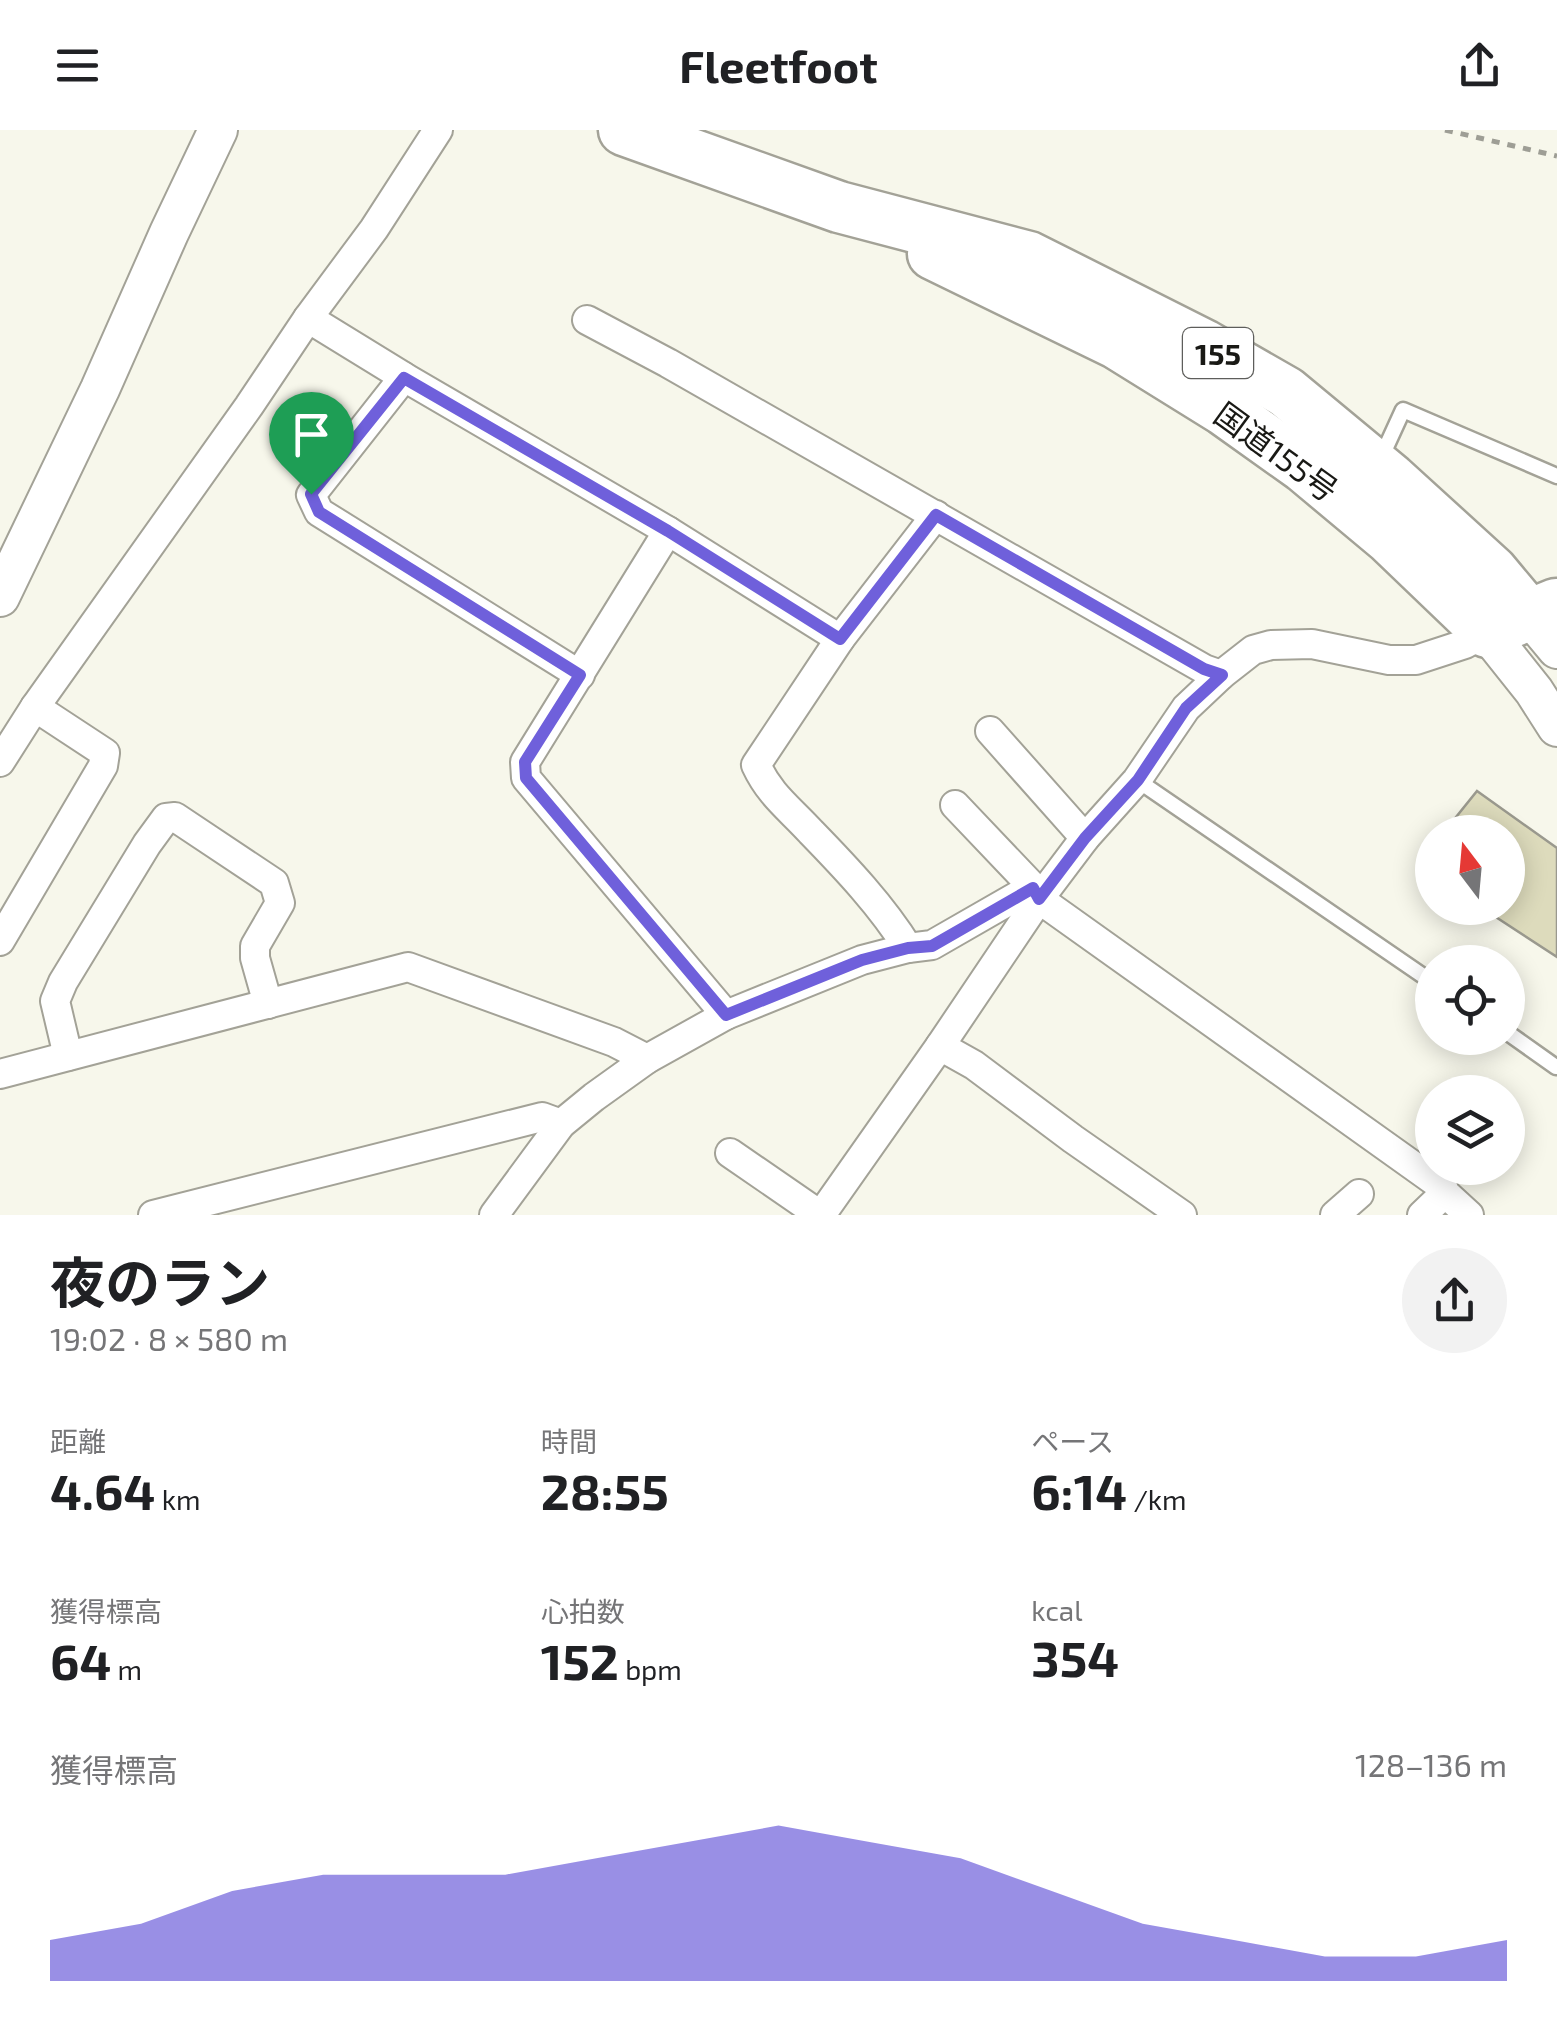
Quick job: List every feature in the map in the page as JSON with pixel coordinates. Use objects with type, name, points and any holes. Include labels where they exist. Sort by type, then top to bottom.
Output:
[{"type":"highway","name":"国道155号","points":[[624,130],[839,208],[1030,258],[1204,345],[1286,392],[1377,468],[1492,571],[1532,624]]},
{"type":"highway","name":"国道155号","points":[[839,208],[1116,343],[1224,410],[1304,467],[1375,526],[1532,624]]},
{"type":"street","points":[[0,598],[218,130]]},
{"type":"street","points":[[0,762],[374,229],[438,130]]},
{"type":"street","points":[[308,318],[668,531],[840,639]]},
{"type":"street","points":[[586,320],[668,362],[1204,669],[1222,675]]},
{"type":"street","points":[[404,378],[311,494],[319,512],[580,675]]},
{"type":"street","points":[[908,948],[895,926],[766,785],[756,765],[840,639],[936,515]]},
{"type":"street","points":[[668,531],[525,762],[526,778],[726,1015]]},
{"type":"street","points":[[730,1153],[821,1215],[940,1046],[1036,893],[1138,780],[1186,708],[1253,650],[1271,645],[1312,644],[1389,660],[1416,660],[1532,624],[1534,692],[1557,727]]},
{"type":"street","points":[[0,941],[102,766],[105,753],[35,707]]},
{"type":"street","points":[[990,731],[1085,838]]},
{"type":"street","points":[[954,806],[1036,893],[1443,1187],[1468,1215]]},
{"type":"street","points":[[68,1056],[55,1002],[63,982],[166,818],[175,817],[274,883],[280,903],[255,946],[268,1004]]},
{"type":"street","points":[[494,1215],[562,1124],[647,1059],[726,1015],[862,960],[932,946],[1036,893]]},
{"type":"street","points":[[0,1074],[408,967],[614,1042],[647,1059]]},
{"type":"street","points":[[940,1046],[974,1065],[1182,1215]]},
{"type":"street","points":[[153,1215],[542,1117],[562,1124]]},
{"type":"street","points":[[1422,1215],[1445,1193]]},
{"type":"street","points":[[1335,1215],[1359,1194]]},
{"type":"lane","points":[[1377,468],[1403,410],[1557,476]]},
{"type":"lane","points":[[1138,780],[1415,970]]},
{"type":"lane","points":[[1525,1046],[1556,1067]]},
{"type":"path","points":[[1444,130],[1557,156]]},
{"type":"building","points":[[1477,791],[1511,815],[1458,815]]},
{"type":"building","points":[[1525,825],[1557,848],[1557,957],[1508,925],[1525,925]]},
{"type":"route","points":[[404,378],[668,531],[840,639],[936,515],[1204,669],[1222,675],[1186,708],[1138,780],[1085,838],[1039,899],[1033,888],[932,946],[862,960],[726,1015],[526,778],[525,762],[580,675],[319,512],[311,494],[404,378]]}]
